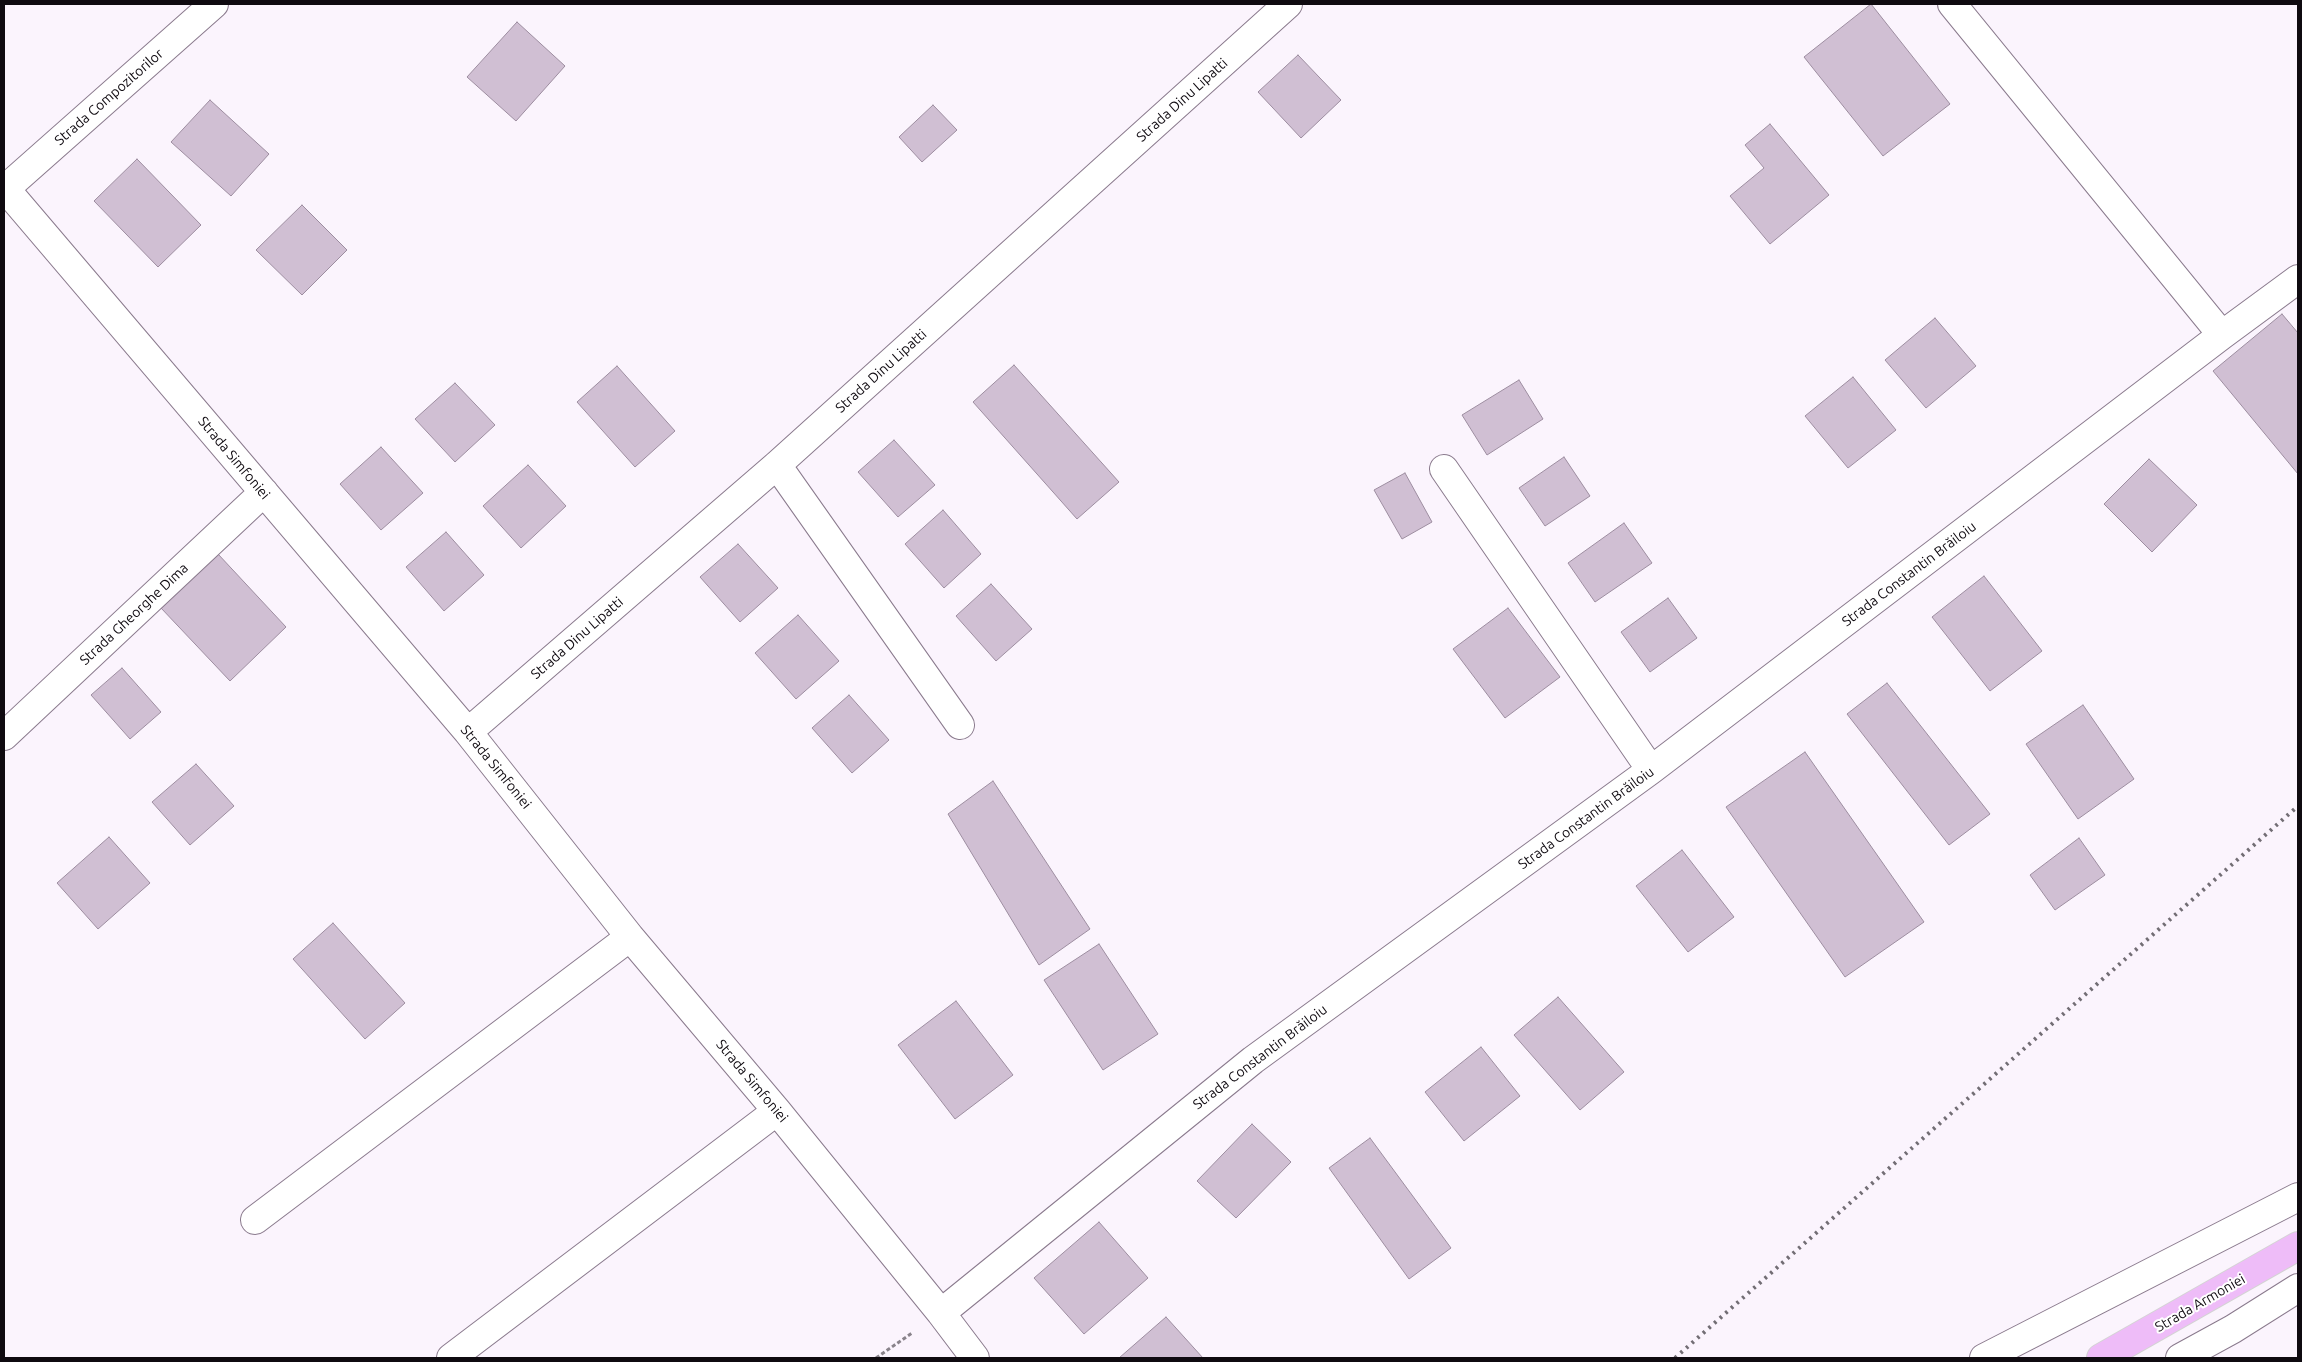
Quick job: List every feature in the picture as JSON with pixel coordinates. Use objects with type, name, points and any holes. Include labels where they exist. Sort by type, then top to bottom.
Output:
[{"type":"main road","name":"Strada Armoniei","points":[[2101,1358],[2298,1246]]},
{"type":"street","name":"Strada Compozitorilor","points":[[4,188],[214,4]]},
{"type":"street","name":"Strada Dinu Lipatti","points":[[468,732],[777,465],[1288,4]]},
{"type":"street","points":[[1952,4],[2222,335]]},
{"type":"street","name":"Strada Simfoniei","points":[[4,188],[468,732],[630,937],[778,1111],[975,1358]]},
{"type":"street","name":"Strada Constantin Brăiloiu","points":[[941,1313],[1253,1060],[1652,770],[2298,279]]},
{"type":"street","points":[[777,465],[960,725]]},
{"type":"street","points":[[1444,469],[1652,770]]},
{"type":"street","name":"Strada Gheorghe Dima","points":[[4,736],[264,492]]},
{"type":"street","points":[[255,1220],[630,937]]},
{"type":"street","points":[[451,1358],[778,1111]]},
{"type":"street","points":[[1984,1358],[2298,1197]]},
{"type":"street","points":[[2180,1358],[2233,1329],[2298,1288]]},
{"type":"path","points":[[876,1358],[941,1313]]},
{"type":"building","points":[[1871,4],[1950,104],[1883,156],[1804,57]]},
{"type":"building","points":[[517,22],[565,66],[516,121],[467,77]]},
{"type":"building","points":[[1298,55],[1341,100],[1301,138],[1258,92]]},
{"type":"building","points":[[210,100],[269,154],[231,196],[171,142]]},
{"type":"building","points":[[933,105],[957,130],[922,162],[899,137]]},
{"type":"building","points":[[1770,124],[1829,195],[1770,244],[1730,196],[1764,168],[1745,145]]},
{"type":"building","points":[[137,159],[201,225],[158,267],[94,201]]},
{"type":"building","points":[[302,205],[347,250],[302,295],[256,250]]},
{"type":"building","points":[[2282,314],[2298,333],[2298,474],[2213,371]]},
{"type":"building","points":[[1935,318],[1976,366],[1926,408],[1885,360]]},
{"type":"building","points":[[1014,365],[1119,482],[1077,519],[973,402]]},
{"type":"building","points":[[617,366],[675,431],[635,467],[577,402]]},
{"type":"building","points":[[1853,377],[1896,430],[1848,468],[1805,416]]},
{"type":"building","points":[[1519,380],[1543,419],[1487,455],[1462,415]]},
{"type":"building","points":[[455,383],[495,425],[455,462],[415,419]]},
{"type":"building","points":[[894,440],[935,485],[898,517],[858,472]]},
{"type":"building","points":[[381,447],[423,493],[381,530],[340,484]]},
{"type":"building","points":[[1564,457],[1590,496],[1545,526],[1519,488]]},
{"type":"building","points":[[2149,459],[2197,505],[2152,552],[2104,504]]},
{"type":"building","points":[[528,465],[566,506],[521,548],[483,506]]},
{"type":"building","points":[[1405,473],[1432,522],[1402,539],[1374,490]]},
{"type":"building","points":[[943,510],[981,554],[944,588],[905,544]]},
{"type":"building","points":[[1624,523],[1652,563],[1595,602],[1568,563]]},
{"type":"building","points":[[446,532],[484,575],[444,611],[406,567]]},
{"type":"building","points":[[738,544],[778,588],[740,622],[700,577]]},
{"type":"building","points":[[218,554],[286,627],[230,681],[161,608]]},
{"type":"building","points":[[1984,576],[2042,651],[1990,691],[1932,617]]},
{"type":"building","points":[[991,584],[1032,629],[996,661],[956,616]]},
{"type":"building","points":[[1668,598],[1697,638],[1650,672],[1621,632]]},
{"type":"building","points":[[1508,608],[1560,677],[1505,718],[1453,649]]},
{"type":"building","points":[[798,615],[839,661],[796,699],[755,653]]},
{"type":"building","points":[[122,668],[161,712],[130,739],[91,695]]},
{"type":"building","points":[[1887,683],[1990,814],[1949,845],[1847,714]]},
{"type":"building","points":[[849,695],[889,740],[852,773],[812,728]]},
{"type":"building","points":[[2083,705],[2134,779],[2078,819],[2026,744]]},
{"type":"building","points":[[1805,752],[1924,922],[1845,977],[1726,807]]},
{"type":"building","points":[[196,764],[234,806],[190,845],[152,802]]},
{"type":"building","points":[[993,781],[1090,929],[1039,965],[948,814]]},
{"type":"building","points":[[109,837],[150,883],[98,929],[57,883]]},
{"type":"building","points":[[2079,838],[2105,875],[2055,910],[2030,875]]},
{"type":"building","points":[[1682,850],[1734,917],[1688,952],[1636,886]]},
{"type":"building","points":[[333,923],[405,1003],[365,1039],[293,959]]},
{"type":"building","points":[[1099,944],[1158,1034],[1103,1070],[1044,980]]},
{"type":"building","points":[[1558,997],[1624,1072],[1580,1110],[1514,1035]]},
{"type":"building","points":[[956,1001],[1013,1075],[955,1119],[898,1045]]},
{"type":"building","points":[[1481,1047],[1520,1096],[1464,1141],[1425,1092]]},
{"type":"building","points":[[1252,1124],[1291,1162],[1236,1218],[1197,1181]]},
{"type":"building","points":[[1370,1138],[1451,1248],[1409,1279],[1329,1168]]},
{"type":"building","points":[[1099,1222],[1148,1278],[1084,1334],[1034,1278]]},
{"type":"building","points":[[1166,1317],[1203,1358],[1119,1358]]},
{"type":"railway","points":[[1675,1358],[2298,806]]}]
